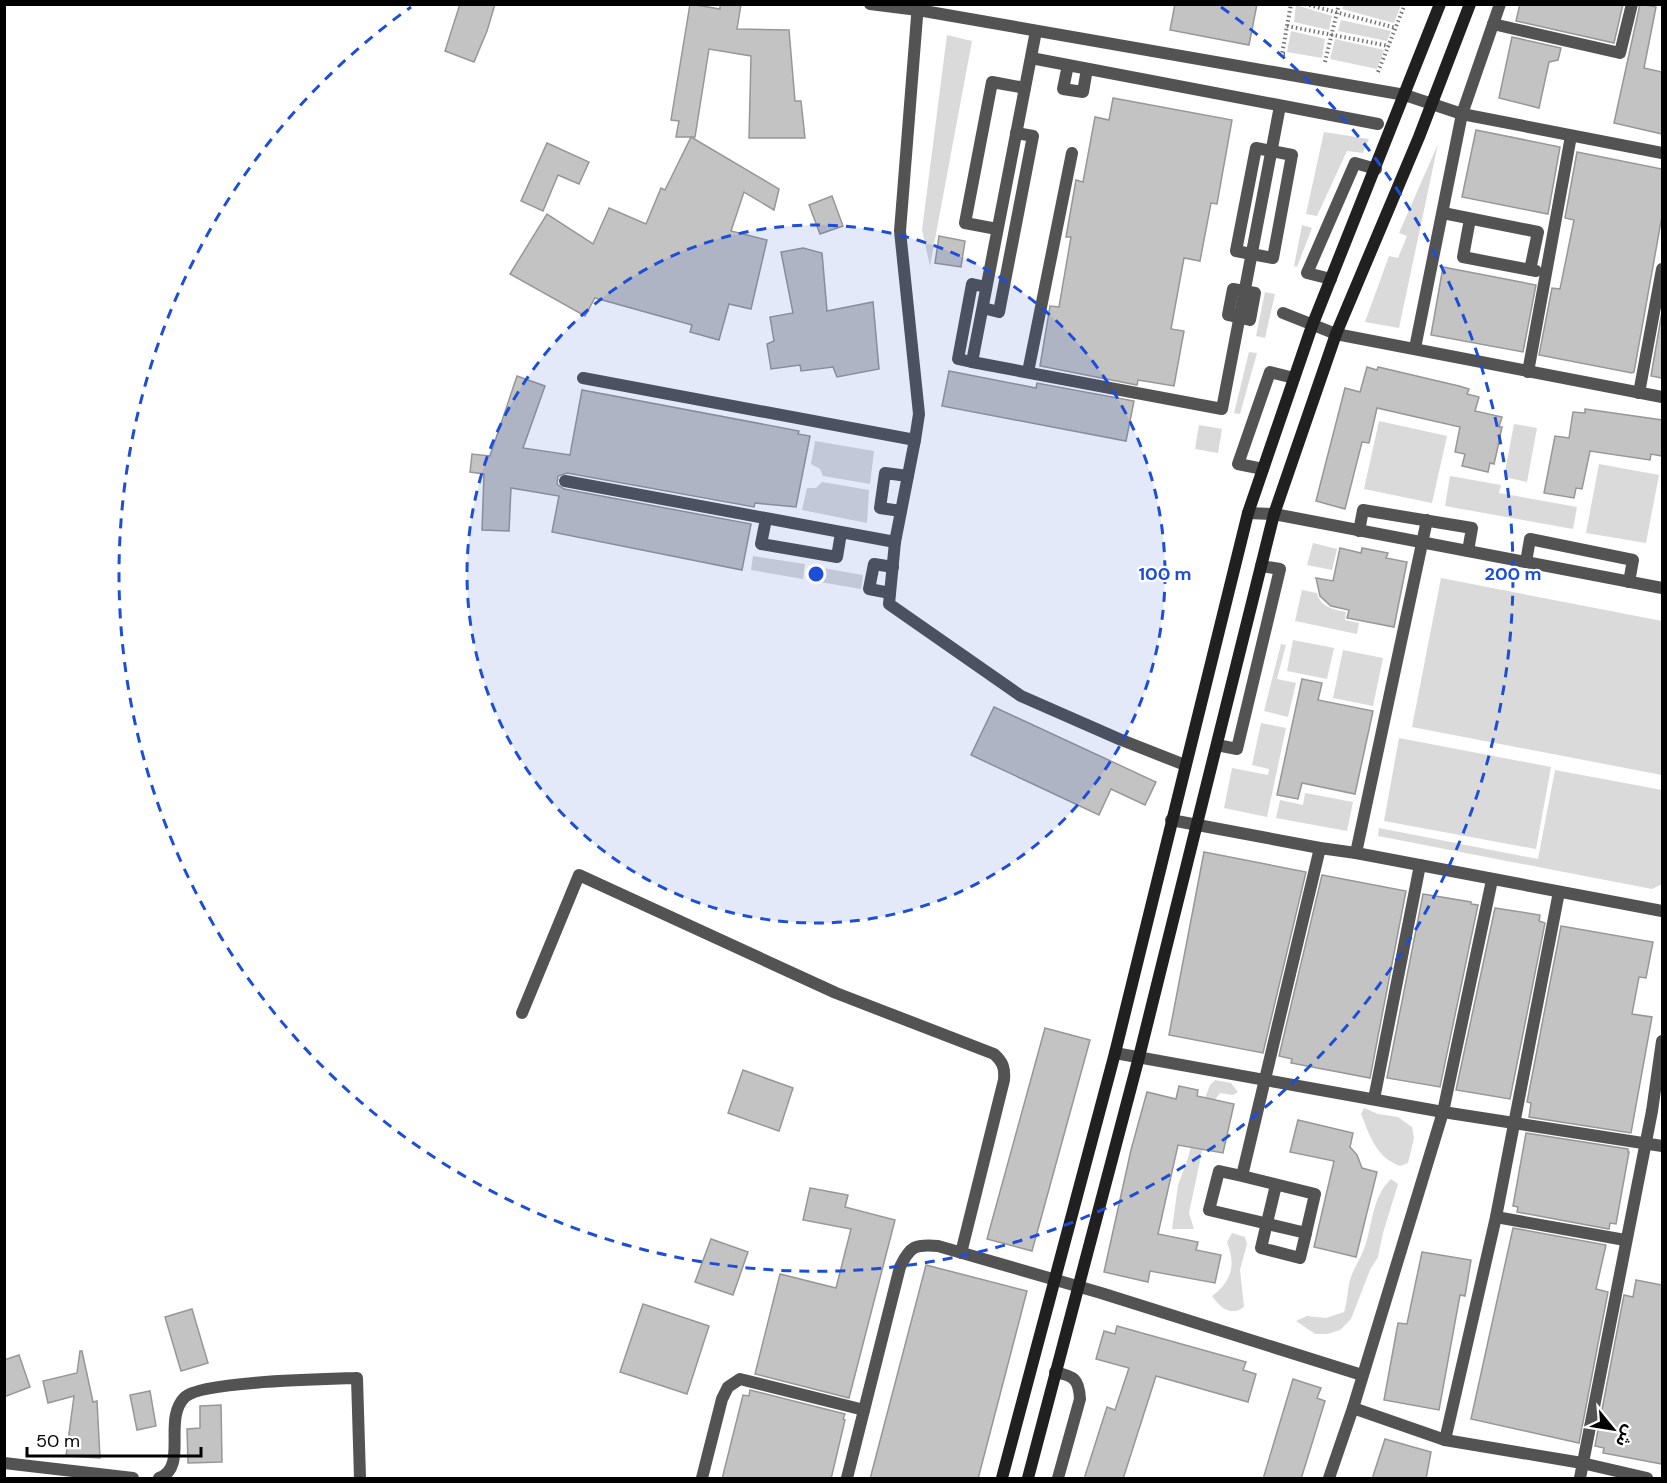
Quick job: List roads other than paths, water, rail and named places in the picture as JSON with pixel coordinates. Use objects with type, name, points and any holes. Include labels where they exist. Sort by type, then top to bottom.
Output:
[{"type":"street","points":[[870,4],[918,7],[1036,31],[1405,94],[1462,114],[1662,153]]},
{"type":"street","points":[[1002,1479],[1115,1053],[1248,513],[1312,326],[1440,4]]},
{"type":"street","points":[[1028,1479],[1138,1057],[1274,514],[1336,334],[1470,4]]},
{"type":"street","points":[[1415,348],[1462,114],[1500,4]]},
{"type":"street","points":[[1493,24],[1620,53],[1632,4]]},
{"type":"street","points":[[918,7],[900,231],[919,414],[895,542],[889,604],[1021,696],[1185,765]]},
{"type":"street","points":[[972,362],[1036,31]]},
{"type":"street","points":[[1030,58],[1378,124]]},
{"type":"street","points":[[1068,65],[1064,89],[1083,92],[1087,69]]},
{"type":"street","points":[[998,229],[965,223],[993,82],[1025,88]]},
{"type":"street","points":[[1272,151],[1281,106]]},
{"type":"street","points":[[982,309],[999,312],[1033,136],[1016,133]]},
{"type":"street","points":[[1528,372],[1571,136]]},
{"type":"street","points":[[1256,148],[1292,155],[1273,258],[1252,254],[1236,250],[1256,148]]},
{"type":"street","points":[[1028,372],[1072,153]]},
{"type":"street","points":[[1331,279],[1307,273],[1355,164],[1376,169]]},
{"type":"street","points":[[1443,213],[1538,232],[1530,270]]},
{"type":"street","points":[[1470,219],[1463,256],[1546,273]]},
{"type":"street","points":[[986,287],[972,284],[958,359],[1222,409],[1240,317],[1250,320],[1255,293],[1245,291],[1252,254]]},
{"type":"street","points":[[1639,393],[1662,269]]},
{"type":"street","points":[[1283,313],[1336,334],[1662,397]]},
{"type":"street","points":[[1263,470],[1238,464],[1270,372],[1294,378]]},
{"type":"street","points":[[583,378],[915,440]]},
{"type":"street","points":[[901,511],[880,508],[885,473],[908,476]]},
{"type":"street","points":[[565,481],[895,542]]},
{"type":"street","points":[[1359,531],[1362,510],[1472,528],[1468,551]]},
{"type":"street","points":[[1248,513],[1274,514],[1662,588]]},
{"type":"street","points":[[766,519],[761,544],[837,557],[842,533]]},
{"type":"street","points":[[1356,853],[1426,520]]},
{"type":"street","points":[[1526,562],[1530,539],[1634,560],[1629,582]]},
{"type":"street","points":[[890,593],[869,590],[874,564],[893,567]]},
{"type":"street","points":[[1217,745],[1237,749],[1280,569],[1261,566]]},
{"type":"street","points":[[1171,820],[1662,911]]},
{"type":"street","points":[[1242,1176],[1320,848]]},
{"type":"street","points":[[1374,1099],[1420,866]]},
{"type":"street","points":[[522,1013],[579,875],[836,993],[994,1054],[1002,1061],[1005,1071],[1004,1080],[961,1253]]},
{"type":"street","points":[[1329,1479],[1353,1408],[1443,1112],[1492,879]]},
{"type":"street","points":[[1445,1440],[1496,1217],[1559,892]]},
{"type":"street","points":[[1580,1479],[1652,1111],[1662,1041]]},
{"type":"street","points":[[1115,1053],[1265,1078],[1443,1112],[1662,1146]]},
{"type":"street","points":[[1276,1185],[1267,1223],[1261,1248],[1300,1258],[1316,1194],[1219,1171],[1209,1210],[1267,1223],[1306,1233]]},
{"type":"street","points":[[1496,1217],[1625,1240]]},
{"type":"street","points":[[847,1479],[900,1267],[907,1251],[921,1244],[938,1246],[1055,1280],[1362,1376]]},
{"type":"street","points":[[1055,1372],[1070,1376],[1076,1381],[1080,1399],[1058,1479]]},
{"type":"street","points":[[159,1479],[166,1476],[173,1464],[176,1409],[186,1396],[196,1391],[226,1386],[357,1378],[360,1479]]},
{"type":"street","points":[[702,1479],[722,1399],[728,1387],[740,1379],[864,1410]]},
{"type":"street","points":[[1353,1408],[1445,1440],[1582,1463],[1647,1479]]},
{"type":"street","points":[[4,1463],[133,1479]]}]
